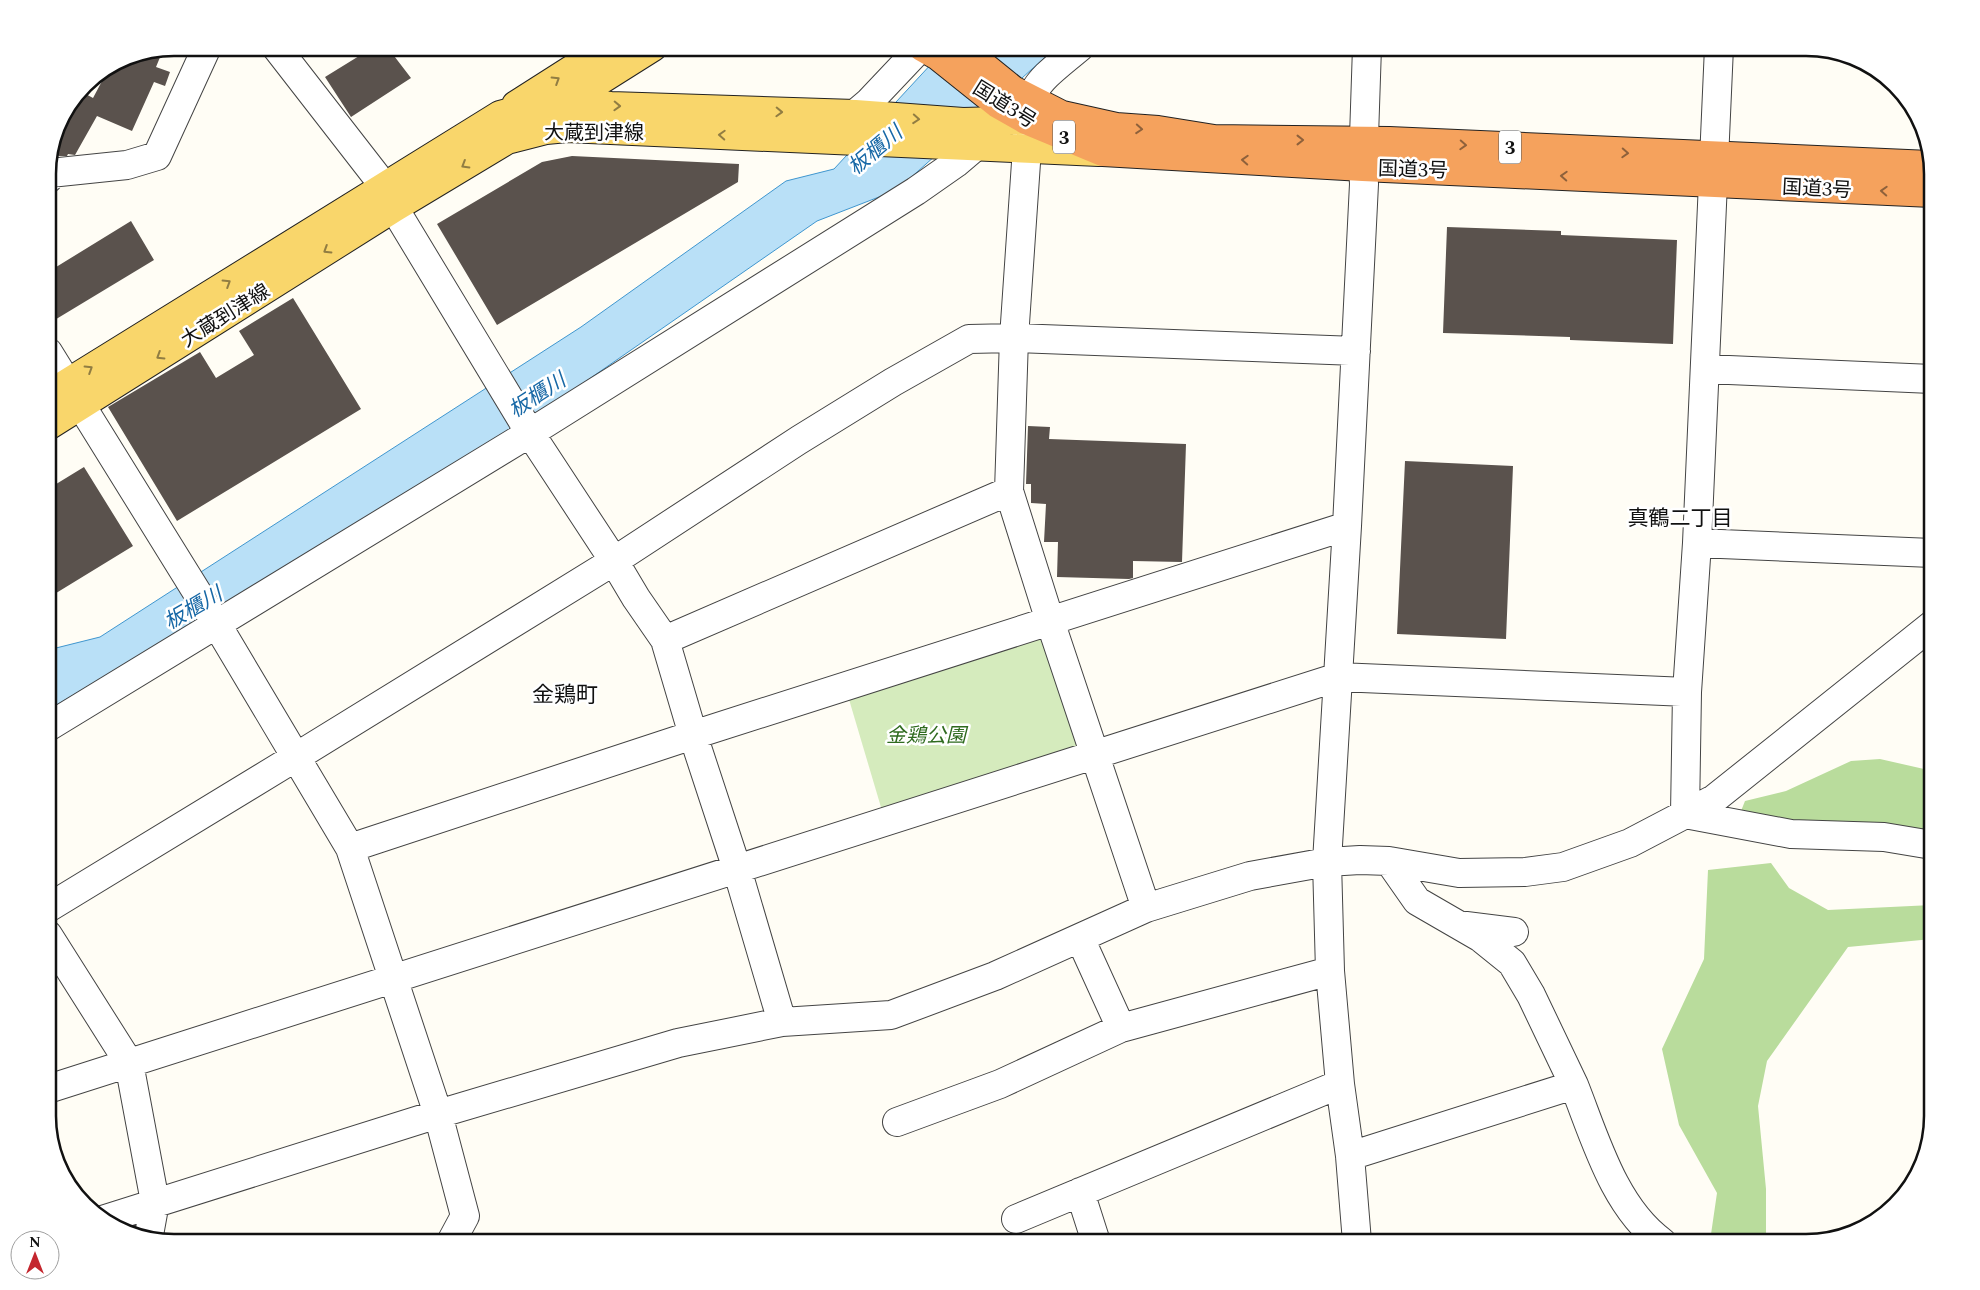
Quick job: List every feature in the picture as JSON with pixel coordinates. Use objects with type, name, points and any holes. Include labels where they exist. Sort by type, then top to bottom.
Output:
[{"type":"highway","name":"国道3号","points":[[944,56],[1017,104],[1103,152],[1364,154],[1713,169],[1923,165]]},
{"type":"highway","name":"国道3号","points":[[1017,104],[1090,123],[1116,127],[1158,130],[1214,139],[1364,154]]},
{"type":"highway","name":"国道3号","points":[[1713,169],[1924,192]]},
{"type":"main road","points":[[503,127],[596,56]]},
{"type":"main road","points":[[503,127],[565,102],[640,56]]},
{"type":"main road","name":"大蔵到津線","points":[[565,102],[612,106],[862,115],[963,122],[1017,104]]},
{"type":"main road","name":"大蔵到津線","points":[[57,389],[389,197],[503,127],[546,130],[567,128],[1103,152]]},
{"type":"main road","name":"大蔵到津線","points":[[57,420],[389,197]]},
{"type":"street","points":[[57,172],[128,165],[157,156],[203,56]]},
{"type":"street","points":[[282,56],[389,197],[530,433],[665,640],[693,735],[737,869],[782,1022]]},
{"type":"street","points":[[862,115],[868,103],[927,56]]},
{"type":"street","points":[[57,721],[530,433],[916,191],[956,163],[976,146],[1039,81],[1070,56]]},
{"type":"street","points":[[1353,1234],[1350,1156],[1340,1084],[1330,971],[1327,862],[1356,351],[1364,184],[1367,56]]},
{"type":"street","points":[[1685,814],[1687,692],[1706,369],[1719,56]]},
{"type":"street","points":[[1017,104],[1027,148],[1014,338],[1009,491],[1050,621],[1146,908]]},
{"type":"street","points":[[57,903],[614,561],[799,440],[970,338],[1356,351]]},
{"type":"street","points":[[1706,369],[1924,379]]},
{"type":"street","points":[[57,389],[80,406],[216,623],[350,848],[438,1114],[465,1216],[455,1234]]},
{"type":"street","points":[[665,640],[1009,491]]},
{"type":"street","points":[[350,848],[693,735],[1347,526]]},
{"type":"street","points":[[1697,543],[1924,553]]},
{"type":"street","points":[[113,1216],[438,1114],[678,1043],[782,1022],[891,1015],[995,976],[1146,908],[1250,876],[1327,862],[1360,860],[1388,861],[1459,873],[1525,872],[1563,866],[1630,843],[1714,799],[1924,631]]},
{"type":"street","points":[[57,1086],[1338,677],[1687,692]]},
{"type":"street","points":[[1685,814],[1791,834],[1884,837],[1924,844]]},
{"type":"street","points":[[1388,861],[1417,901],[1481,938],[1512,962],[1532,995],[1574,1084],[1615,1187],[1650,1234]]},
{"type":"street","points":[[1462,926],[1514,932]]},
{"type":"street","points":[[1080,938],[1121,1028]]},
{"type":"street","points":[[57,949],[128,1063],[155,1202],[150,1231]]},
{"type":"street","points":[[898,1122],[1000,1084],[1121,1028],[1330,971]]},
{"type":"street","points":[[1016,1219],[1340,1084]]},
{"type":"street","points":[[1350,1156],[1574,1084]]},
{"type":"street","points":[[1080,1192],[1093,1234]]},
{"type":"green space","name":"金鶏公園","points":[[1045,633],[1082,748],[883,814],[848,696]]},
{"type":"green space","points":[[1880,759],[1924,769],[1924,832],[1739,816],[1745,801],[1786,791],[1851,761]]},
{"type":"green space","points":[[1771,863],[1789,888],[1828,910],[1924,905],[1924,940],[1848,947],[1767,1061],[1758,1106],[1766,1189],[1766,1234],[1711,1234],[1717,1193],[1679,1125],[1662,1049],[1704,959],[1708,870]]},
{"type":"water","name":"板櫃川","points":[[939,56],[1047,56],[897,190],[817,221],[484,452],[57,705],[57,648],[100,637],[581,327],[786,181],[834,169]]},
{"type":"building","points":[[359,56],[394,56],[411,78],[351,117],[325,77]]},
{"type":"building","points":[[160,57],[156,67],[170,72],[165,86],[154,82],[132,131],[97,116],[75,155],[59,156],[60,144],[72,115],[87,95],[93,98],[102,81],[115,72],[136,62]]},
{"type":"building","points":[[572,156],[739,164],[738,182],[497,325],[437,224],[542,162]]},
{"type":"building","points":[[131,221],[154,260],[57,319],[57,266]]},
{"type":"building","points":[[1447,227],[1561,231],[1561,235],[1677,240],[1673,344],[1570,340],[1570,337],[1443,333]]},
{"type":"building","points":[[293,298],[361,409],[177,521],[108,407],[200,352],[216,378],[254,355],[239,331]]},
{"type":"building","points":[[1028,426],[1050,427],[1049,439],[1186,444],[1182,562],[1133,561],[1133,578],[1129,579],[1057,577],[1058,542],[1044,542],[1046,504],[1031,503],[1031,484],[1026,484]]},
{"type":"building","points":[[1405,461],[1513,466],[1506,639],[1397,634]]},
{"type":"building","points":[[84,467],[133,546],[57,592],[57,484]]},
{"type":"district","name":"真鶴二丁目","points":[[1680,518]]},
{"type":"district","name":"金鶏町","points":[[565,694]]}]
